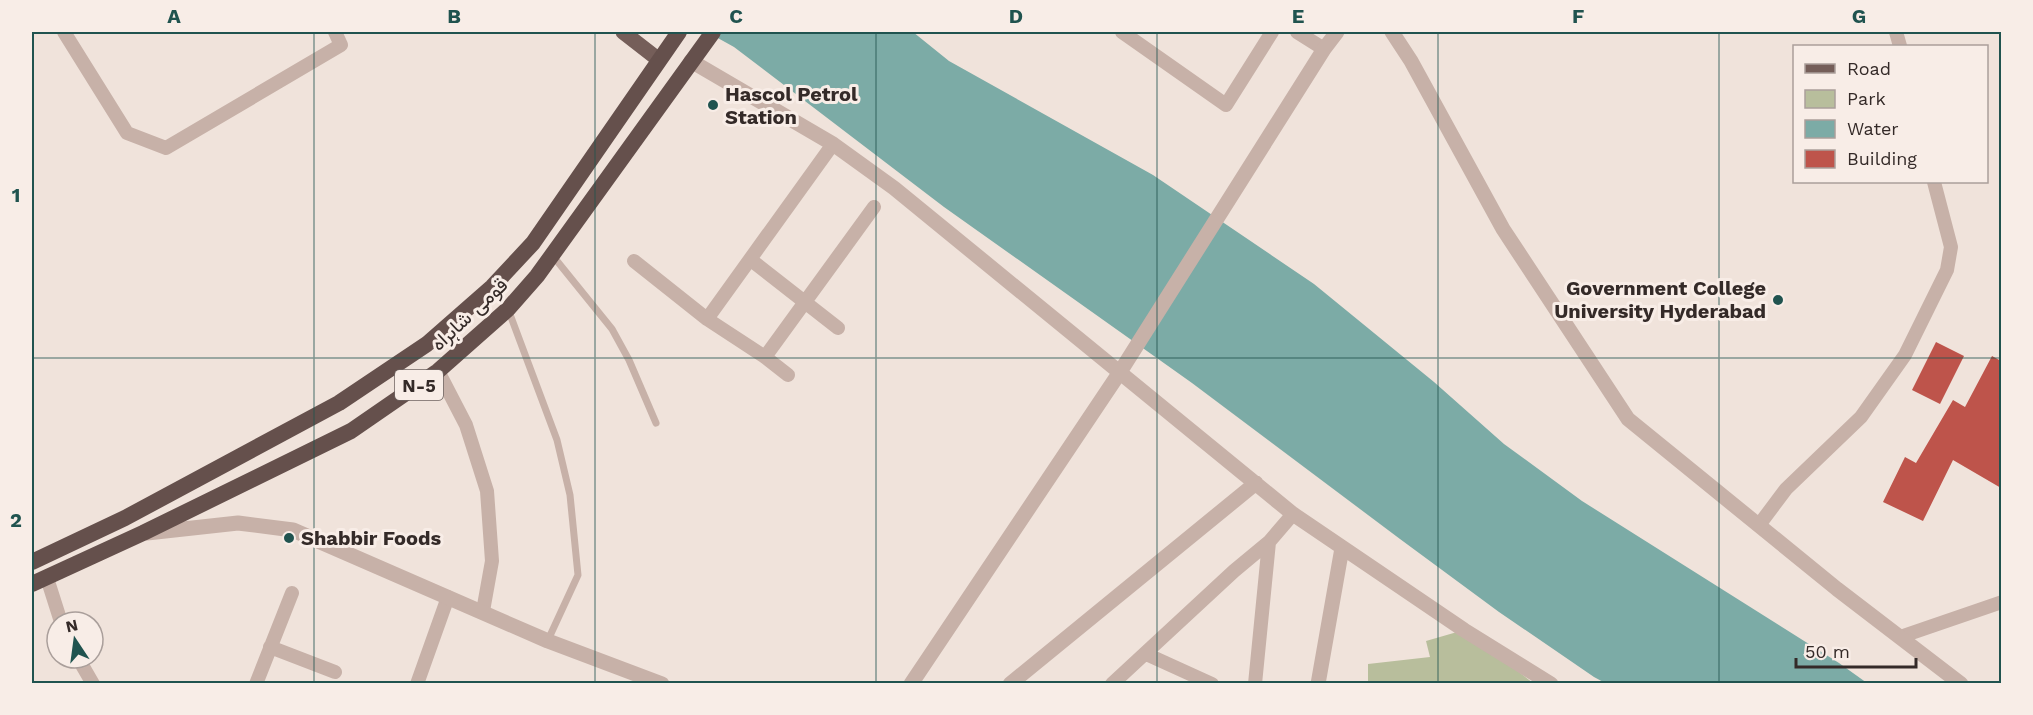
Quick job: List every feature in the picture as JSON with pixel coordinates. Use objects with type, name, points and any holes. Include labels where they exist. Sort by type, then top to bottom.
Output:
[{"type":"highway","name":"قومی شاہراہ","points":[[32,585],[144,533],[351,431],[438,371],[508,309],[553,256],[713,32]]},
{"type":"highway","name":"قومی شاہراہ","points":[[32,562],[125,518],[339,403],[427,344],[492,287],[533,243],[676,33]]},
{"type":"highway","points":[[533,243],[553,256]]},
{"type":"main road","points":[[622,32],[659,60]]},
{"type":"street","points":[[64,32],[127,133],[166,148],[341,45],[335,32]]},
{"type":"street","points":[[1122,32],[1226,105],[1272,32]]},
{"type":"street","points":[[1297,32],[1324,49]]},
{"type":"street","points":[[911,684],[1120,372],[1324,49],[1337,32]]},
{"type":"street","points":[[1392,32],[1411,61],[1503,229],[1628,419],[1961,684]]},
{"type":"street","points":[[694,56],[833,144],[894,188],[1293,514],[1464,630],[1551,684]]},
{"type":"street","points":[[707,319],[833,144]]},
{"type":"street","points":[[1759,525],[1786,489],[1861,417],[1905,355],[1947,270],[1951,247],[1934,183]]},
{"type":"street","points":[[765,357],[874,207]]},
{"type":"street","points":[[751,260],[837,328]]},
{"type":"street","points":[[634,261],[707,319],[789,375]]},
{"type":"street","points":[[438,371],[466,425],[487,491],[492,561],[483,611]]},
{"type":"street","points":[[1010,684],[1256,483]]},
{"type":"street","points":[[1112,684],[1234,571],[1269,542],[1293,514]]},
{"type":"street","points":[[144,533],[238,523],[293,530],[548,641],[662,684]]},
{"type":"street","points":[[1255,684],[1269,542]]},
{"type":"street","points":[[1318,684],[1342,549]]},
{"type":"street","points":[[47,578],[57,610]]},
{"type":"street","points":[[256,684],[292,593]]},
{"type":"street","points":[[417,684],[448,597]]},
{"type":"street","points":[[1900,637],[2001,602]]},
{"type":"street","points":[[270,647],[335,672]]},
{"type":"street","points":[[1146,654],[1212,684]]},
{"type":"street","points":[[85,670],[93,684]]},
{"type":"lane","points":[[553,256],[612,329],[629,360],[656,423]]},
{"type":"lane","points":[[508,309],[557,440],[570,495],[578,575],[548,641]]},
{"type":"green space","points":[[1464,630],[1533,683],[1368,684],[1368,664],[1430,657],[1426,641]]},
{"type":"water","points":[[707,32],[913,32],[949,61],[1153,175],[1314,284],[1434,382],[1504,444],[1582,501],[1867,683],[1607,684],[1594,677],[1499,612],[1192,383],[944,207],[734,47]]},
{"type":"building","points":[[1936,342],[1964,356],[1940,404],[1912,390]]},
{"type":"building","points":[[1992,356],[2001,361],[2001,488],[1953,460],[1923,521],[1883,502],[1905,457],[1916,463],[1953,400],[1965,407]]},
{"type":"place","name":"Hascol Petrol Station","points":[[713,105]]},
{"type":"place","name":"Government College University Hyderabad","points":[[1778,300]]},
{"type":"place","name":"Shabbir Foods","points":[[289,538]]}]
